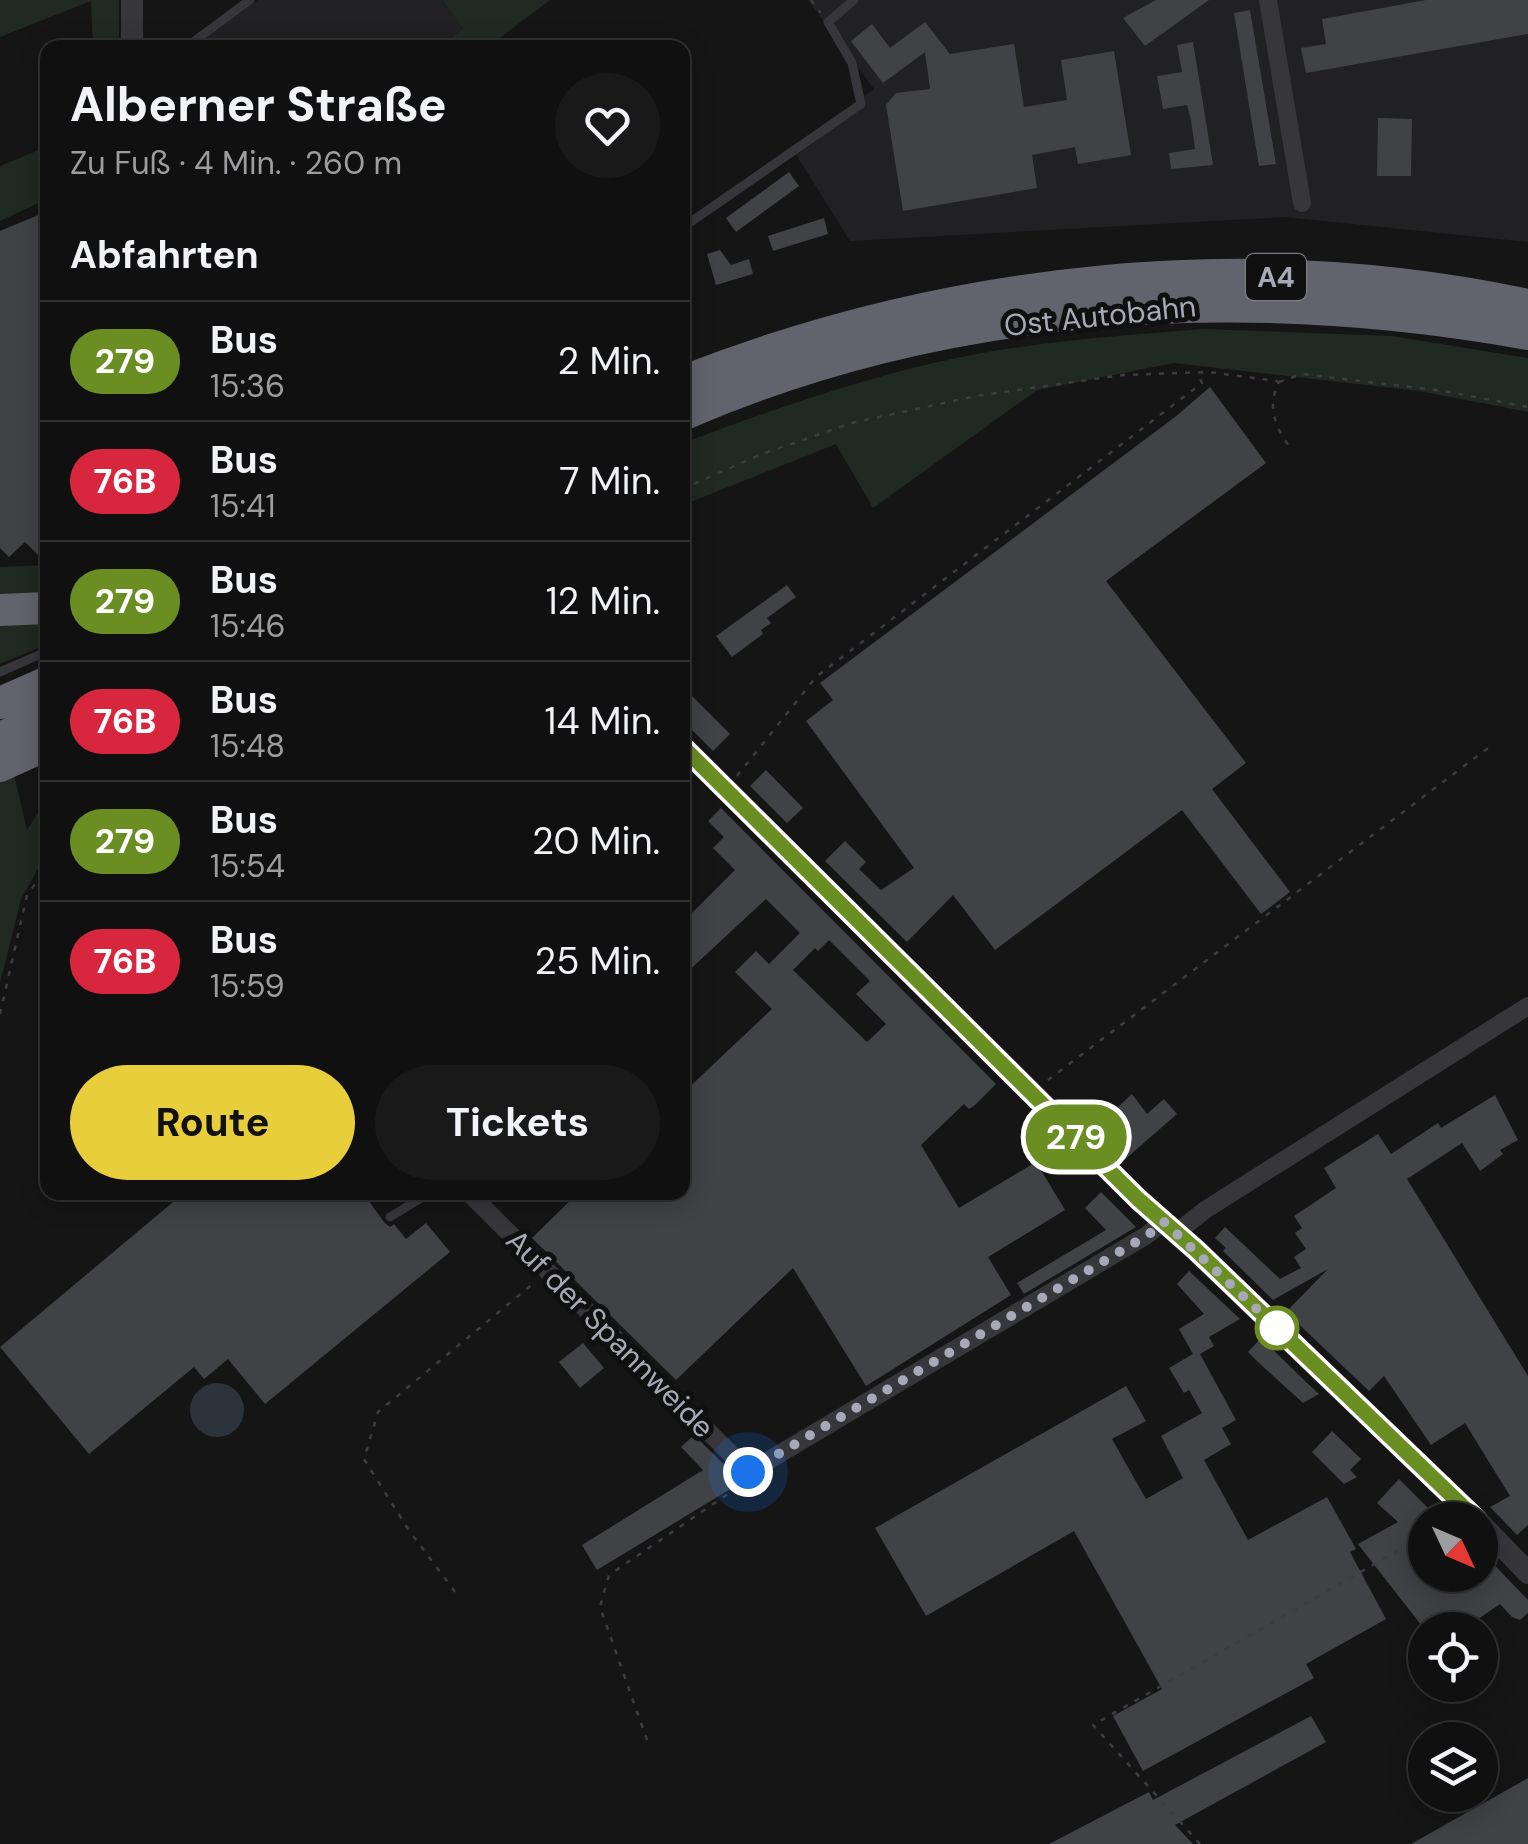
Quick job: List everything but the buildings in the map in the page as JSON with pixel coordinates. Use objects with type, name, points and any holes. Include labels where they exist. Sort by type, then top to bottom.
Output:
[{"type":"highway","name":"Ost Autobahn","points":[[690,379],[791,344],[934,306],[1095,282],[1230,275],[1309,277],[1409,285],[1528,305]]},
{"type":"highway","name":"Ost Autobahn","points":[[690,412],[808,369],[873,351],[1035,318],[1108,310],[1230,304],[1310,306],[1388,312],[1528,334]]},
{"type":"highway","points":[[0,610],[40,608]]},
{"type":"highway","points":[[0,703],[40,686]]},
{"type":"highway","points":[[0,738],[40,720]]},
{"type":"highway","points":[[0,766],[40,748]]},
{"type":"street","points":[[132,0],[132,40]]},
{"type":"street","points":[[1268,0],[1302,203]]},
{"type":"street","points":[[690,754],[1031,1093],[1457,1502]]},
{"type":"street","points":[[748,1472],[1148,1235],[1205,1210],[1528,1006]]},
{"type":"street","name":"Auf der Spannweide","points":[[476,1200],[748,1472]]},
{"type":"street","points":[[1498,1542],[1528,1573]]},
{"type":"lane","points":[[196,40],[250,0]]},
{"type":"lane","points":[[690,222],[860,104],[852,63],[828,22],[854,0]]},
{"type":"lane","points":[[0,672],[40,654]]},
{"type":"lane","points":[[390,1217],[418,1200]]},
{"type":"path","points":[[811,0],[828,22]]},
{"type":"path","points":[[726,790],[816,677],[1202,384],[1197,372]]},
{"type":"path","points":[[690,486],[762,454],[852,423],[976,396],[1123,375],[1197,372],[1278,383],[1302,374],[1444,390],[1528,406]]},
{"type":"path","points":[[1278,383],[1272,395],[1274,415],[1280,434],[1290,447]]},
{"type":"path","points":[[1031,1093],[1492,744]]},
{"type":"path","points":[[0,1014],[27,896],[40,878]]},
{"type":"path","points":[[455,1592],[364,1459],[378,1412],[548,1271]]},
{"type":"path","points":[[647,1740],[600,1608],[609,1575],[752,1478],[748,1472]]},
{"type":"path","points":[[1200,1844],[1094,1725],[1408,1545]]},
{"type":"shaded area","points":[[0,0],[119,0],[119,40],[93,40],[91,1],[0,37]]},
{"type":"shaded area","points":[[258,0],[442,0],[463,29],[448,40],[203,40]]},
{"type":"shaded area","points":[[442,0],[550,0],[497,40],[448,40],[463,29]]},
{"type":"shaded area","points":[[808,0],[1528,0],[1528,242],[1284,217],[850,241],[792,148],[874,89]]},
{"type":"shaded area","points":[[40,152],[40,202],[0,221],[0,166]]},
{"type":"shaded area","points":[[1204,329],[1392,336],[1528,358],[1528,412],[1419,391],[1174,363],[1037,390],[873,508],[836,444],[690,502],[690,440],[873,379],[971,355]]},
{"type":"shaded area","points":[[40,565],[40,595],[0,596],[0,567]]},
{"type":"shaded area","points":[[40,617],[40,647],[0,664],[0,620]]},
{"type":"shaded area","points":[[13,771],[27,830],[40,810],[40,865],[21,899],[0,983],[0,777]]},
{"type":"shaded area","points":[[217,1383],[236,1391],[244,1410],[236,1429],[217,1437],[198,1429],[190,1410],[198,1391]]},
{"type":"bus line","name":"279","points":[[690,754],[1138,1199],[1458,1502]]},
{"type":"route","points":[[748,1472],[1164,1222],[1277,1328]]}]
